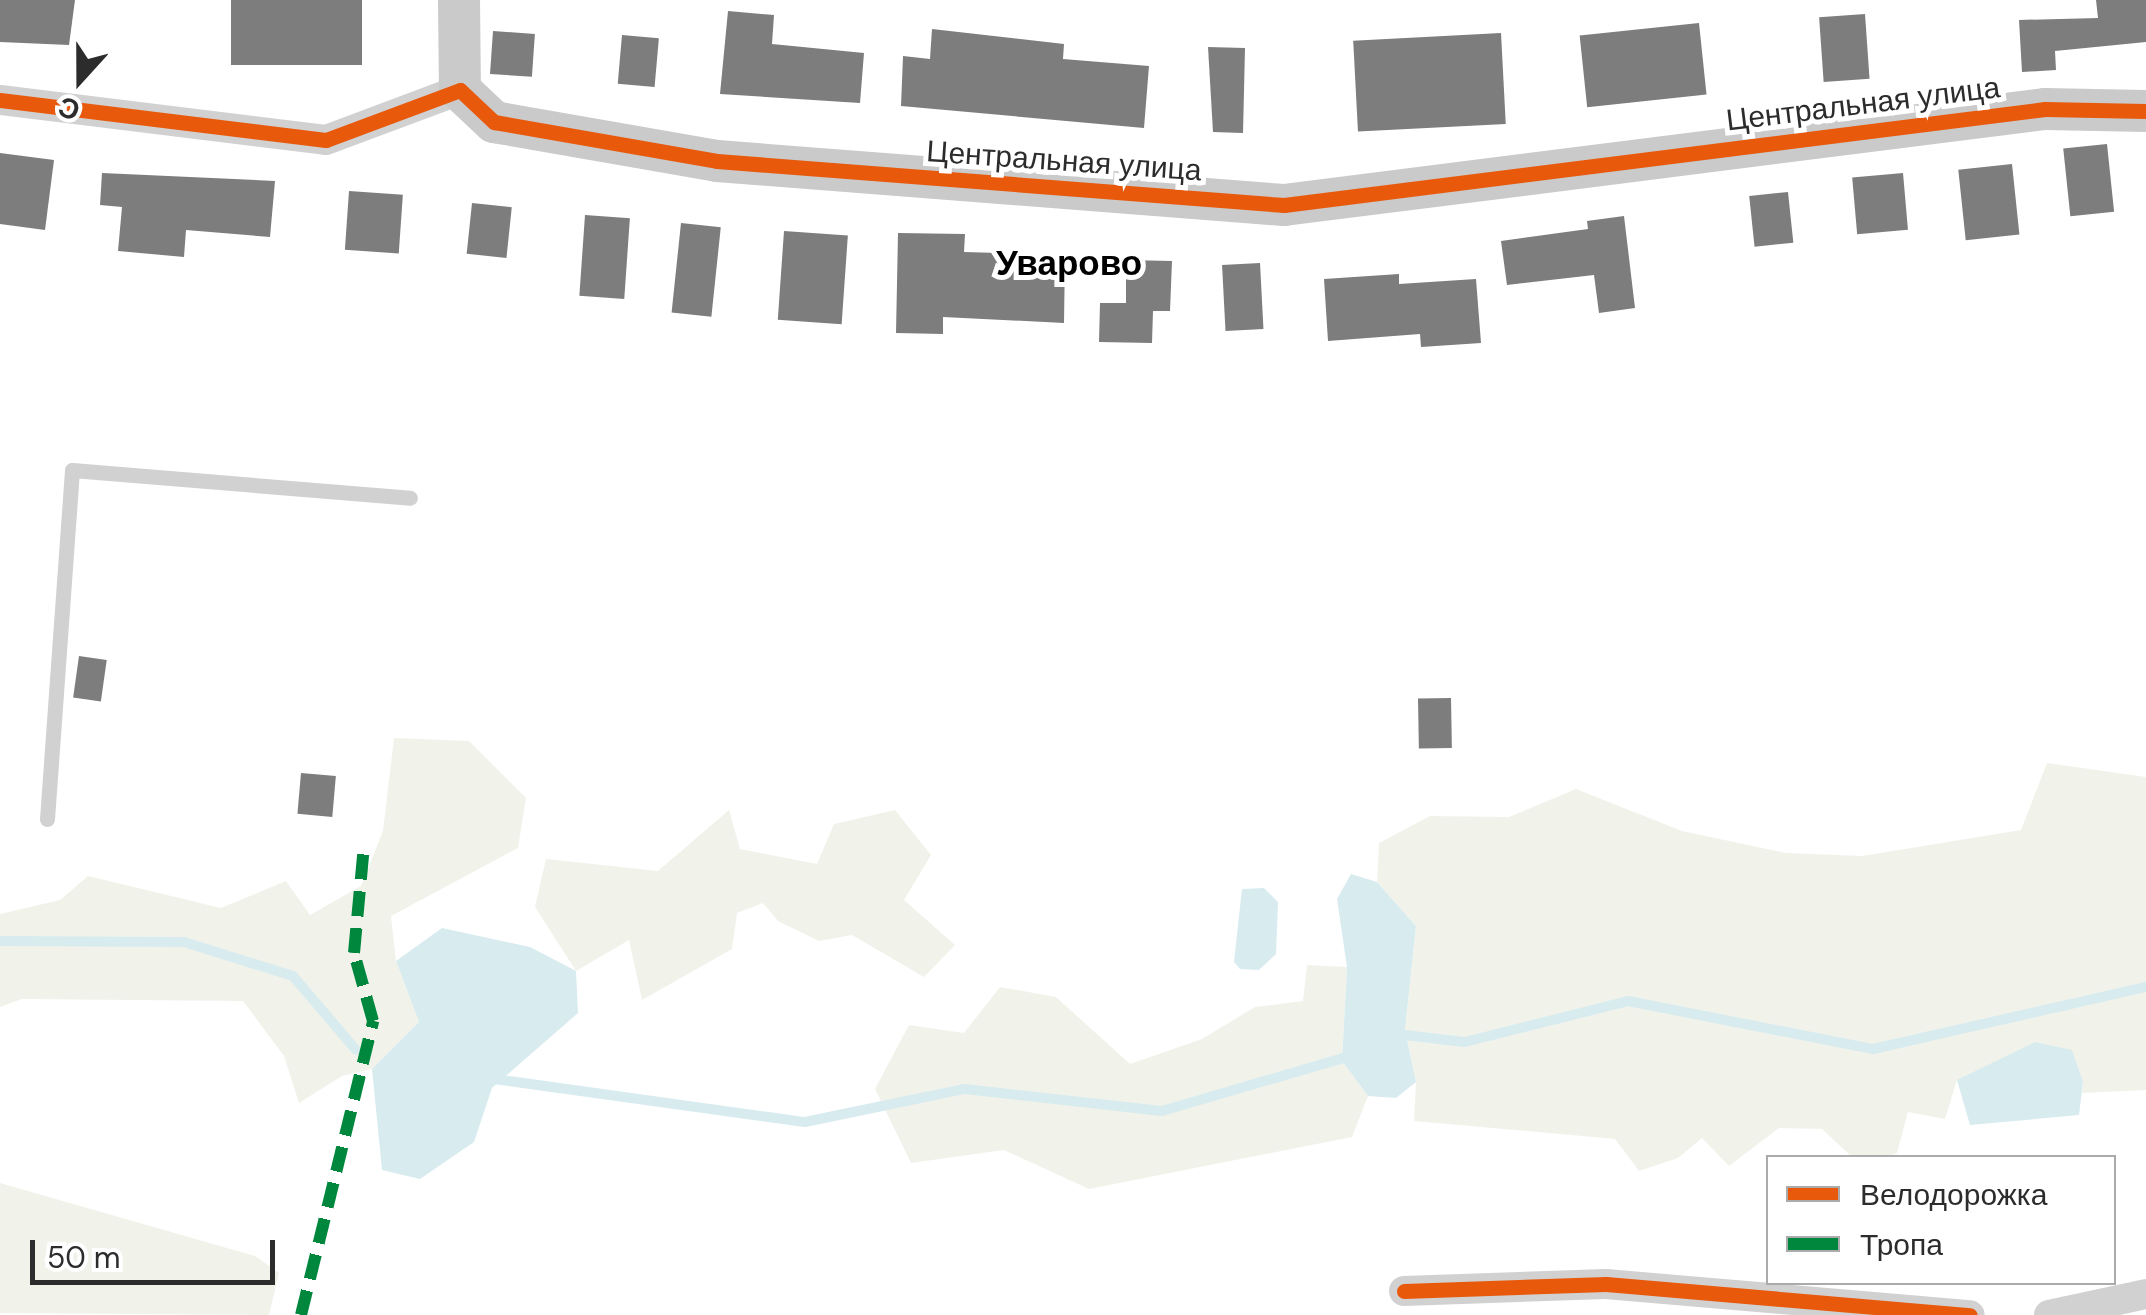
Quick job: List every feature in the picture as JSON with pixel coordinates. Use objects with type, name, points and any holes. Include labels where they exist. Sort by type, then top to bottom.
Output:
[{"type":"street","points":[[0,100],[326,140],[460,90],[459,0]]},
{"type":"street","name":"Центральная улица","points":[[460,90],[494,122],[717,162],[1284,205],[2044,109],[2146,111]]},
{"type":"street","points":[[1404,1291],[1606,1284],[1970,1315]]},
{"type":"street","points":[[2049,1315],[2146,1294]]},
{"type":"lane","points":[[47,819],[72,470],[410,498]]},
{"type":"shaded area","points":[[394,738],[469,741],[526,798],[518,848],[391,916],[396,961],[419,1022],[372,1069],[342,1076],[299,1103],[284,1056],[243,1001],[22,999],[0,1007],[0,914],[60,900],[88,876],[221,908],[286,881],[310,915],[361,886],[383,831]]},
{"type":"shaded area","points":[[2047,763],[2146,777],[2146,1090],[2082,1093],[2083,1081],[1957,1080],[1945,1119],[1908,1112],[1897,1153],[1892,1155],[1850,1155],[1822,1129],[1779,1128],[1729,1166],[1702,1138],[1678,1158],[1639,1171],[1615,1139],[1414,1121],[1416,1082],[1405,1030],[1416,926],[1377,882],[1379,843],[1430,816],[1509,817],[1576,789],[1682,831],[1786,853],[1862,856],[2021,830]]},
{"type":"shaded area","points":[[729,810],[740,849],[817,864],[834,824],[895,810],[931,855],[904,900],[955,945],[924,977],[852,935],[819,941],[778,921],[763,903],[737,913],[732,949],[642,1000],[629,940],[576,971],[535,907],[546,859],[658,871]]},
{"type":"shaded area","points":[[1351,874],[1377,882],[1416,926],[1405,1030],[1416,1082],[1396,1098],[1368,1096],[1342,1061],[1347,967],[1337,899]]},
{"type":"shaded area","points":[[1264,888],[1278,902],[1276,954],[1259,970],[1240,969],[1234,962],[1242,889]]},
{"type":"shaded area","points":[[442,928],[530,947],[576,971],[578,1013],[492,1088],[474,1142],[420,1179],[382,1170],[372,1069],[419,1022],[396,961]]},
{"type":"shaded area","points":[[1307,965],[1347,967],[1342,1061],[1368,1096],[1352,1137],[1089,1189],[1004,1150],[911,1163],[875,1089],[909,1025],[964,1033],[1000,987],[1056,997],[1130,1064],[1202,1039],[1255,1007],[1303,1001]]},
{"type":"shaded area","points":[[2035,1042],[2072,1050],[2083,1082],[2079,1115],[1970,1125],[1957,1080]]},
{"type":"shaded area","points":[[0,1183],[255,1256],[279,1273],[269,1315],[0,1313]]},
{"type":"building","points":[[0,0],[75,0],[69,45],[0,42]]},
{"type":"building","points":[[231,0],[362,0],[362,65],[231,65]]},
{"type":"building","points":[[2096,0],[2146,0],[2146,42],[2055,51],[2056,70],[2022,72],[2019,20],[2098,18]]},
{"type":"building","points":[[728,11],[774,15],[772,44],[864,53],[860,103],[720,94]]},
{"type":"building","points":[[1865,14],[1870,79],[1824,82],[1819,17]]},
{"type":"building","points":[[1699,23],[1707,95],[1587,107],[1580,36]]},
{"type":"building","points":[[932,29],[1064,44],[1063,59],[1149,66],[1144,128],[901,106],[903,56],[930,59]]},
{"type":"building","points":[[493,31],[535,34],[532,77],[490,74]]},
{"type":"building","points":[[1501,33],[1506,124],[1358,132],[1353,41]]},
{"type":"building","points":[[622,35],[659,38],[655,87],[618,84]]},
{"type":"building","points":[[1208,47],[1245,48],[1243,133],[1213,132]]},
{"type":"building","points":[[2107,144],[2114,212],[2070,216],[2063,149]]},
{"type":"building","points":[[0,153],[54,160],[45,230],[0,224]]},
{"type":"building","points":[[2012,164],[2019,235],[1966,240],[1958,170]]},
{"type":"building","points":[[102,173],[275,181],[270,237],[186,230],[184,257],[118,251],[122,207],[100,205]]},
{"type":"building","points":[[1903,173],[1908,230],[1857,234],[1852,177]]},
{"type":"building","points":[[349,191],[403,195],[399,254],[345,250]]},
{"type":"building","points":[[1788,192],[1793,243],[1755,247],[1749,196]]},
{"type":"building","points":[[472,203],[512,207],[506,258],[467,254]]},
{"type":"building","points":[[585,215],[630,218],[624,299],[579,296]]},
{"type":"building","points":[[1624,216],[1635,308],[1599,313],[1594,275],[1507,285],[1501,241],[1588,229],[1587,221]]},
{"type":"building","points":[[681,223],[721,227],[711,317],[672,313]]},
{"type":"building","points":[[784,231],[848,235],[842,324],[778,320]]},
{"type":"building","points":[[898,233],[965,234],[964,252],[1065,255],[1064,323],[943,317],[943,334],[896,333]]},
{"type":"building","points":[[1126,260],[1172,261],[1170,311],[1153,311],[1152,343],[1099,342],[1100,303],[1126,303]]},
{"type":"building","points":[[1260,263],[1263,329],[1226,331],[1222,265]]},
{"type":"building","points":[[1399,274],[1399,284],[1476,279],[1481,343],[1421,347],[1420,334],[1328,341],[1324,279]]},
{"type":"building","points":[[79,656],[107,660],[101,701],[73,698]]},
{"type":"building","points":[[1451,698],[1452,748],[1419,749],[1418,699]]},
{"type":"building","points":[[301,773],[336,776],[332,817],[297,814]]},
{"type":"waterway","points":[[0,941],[184,942],[293,976],[356,1050]]},
{"type":"waterway","points":[[1396,1034],[1465,1042],[1628,1001],[1873,1049],[2146,987]]},
{"type":"waterway","points":[[487,1078],[805,1122],[965,1089],[1162,1111],[1354,1055]]},
{"type":"marked path","points":[[301,1315],[373,1021],[354,953],[364,846]]},
{"type":"cycle path","points":[[0,100],[326,140],[460,90],[494,122],[717,161],[1284,205],[2045,109],[2146,111]]},
{"type":"cycle path","points":[[1404,1291],[1606,1284],[1970,1315]]},
{"type":"district","name":"Уварово","points":[[1069,263]]}]
